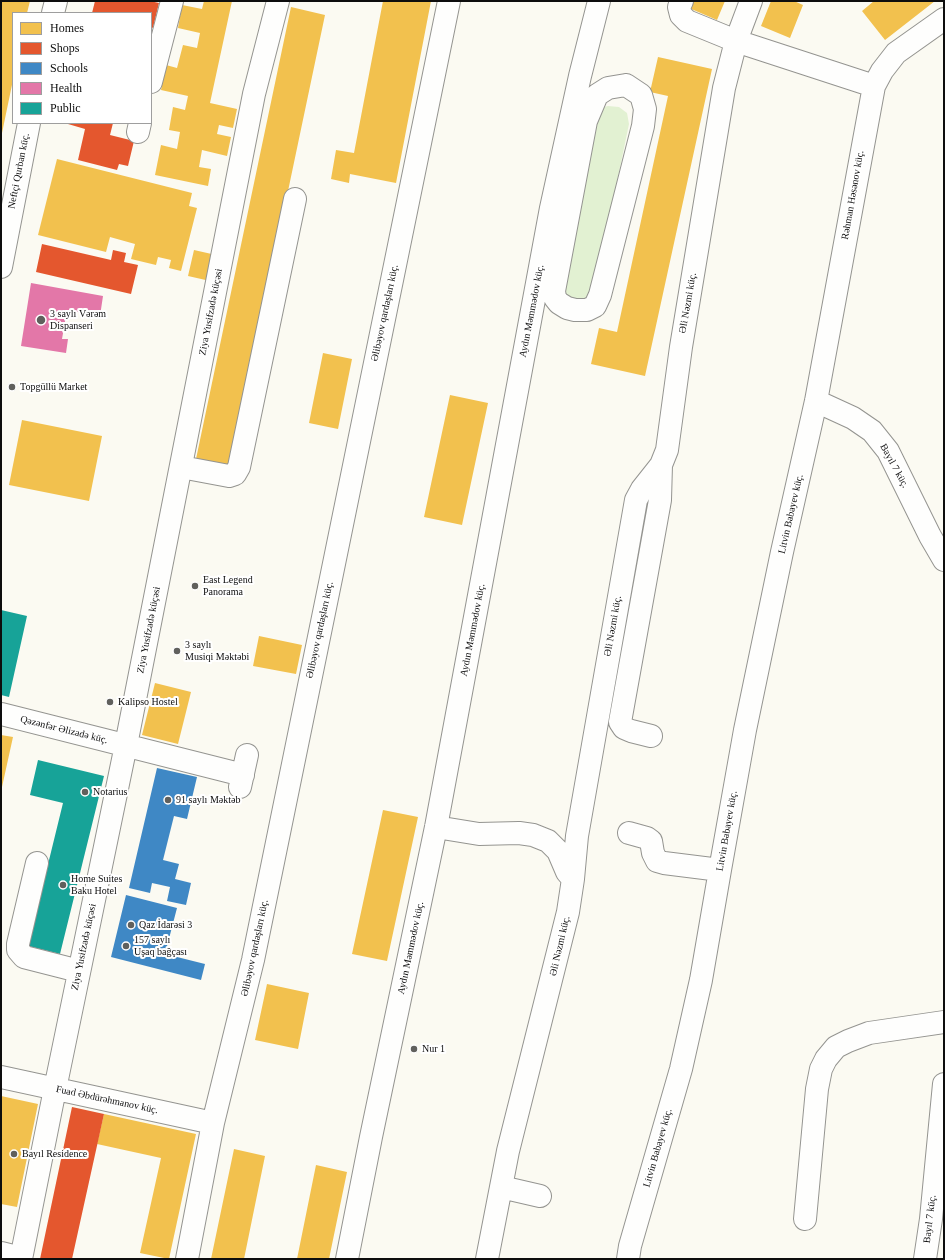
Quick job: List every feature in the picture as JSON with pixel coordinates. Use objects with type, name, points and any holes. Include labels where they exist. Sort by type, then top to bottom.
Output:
[{"type":"street","points":[[53,12],[56,1]]},
{"type":"street","points":[[152,78],[172,1]]},
{"type":"street","name":"Ziya Yusifzadə küçəsi","points":[[14,1257],[54,1089],[79,971],[126,745],[254,94],[278,1]]},
{"type":"street","name":"Əlibəyov qardaşları küç.","points":[[187,1259],[213,1123],[253,960],[449,1]]},
{"type":"street","name":"Aydın Məmmədov küç.","points":[[347,1259],[560,210],[580,76],[599,1]]},
{"type":"street","points":[[682,1],[679,7],[680,15],[687,21],[736,41],[874,86]]},
{"type":"street","name":"Əli Nəzmi küç.","points":[[487,1259],[508,1151],[564,932],[573,879],[577,836],[636,500],[642,489],[661,465],[667,450],[681,347],[724,88],[736,41],[751,1]]},
{"type":"street","name":"Rəhman Həsənov küç.","points":[[816,401],[874,86],[882,71],[896,53],[944,19]]},
{"type":"street","points":[[626,85],[641,95],[644,109],[643,126],[600,295],[595,306],[587,310],[567,308],[559,303],[555,298],[554,291],[560,210],[586,121],[597,95],[608,88],[626,85]]},
{"type":"street","name":"Neftçi Qurban küç.","points":[[1,267],[29,124]]},
{"type":"street","points":[[181,467],[228,476],[235,474],[239,467],[295,199]]},
{"type":"street","name":"Bayıl 7 küç.","points":[[816,401],[836,411],[849,415],[872,431],[888,451],[930,536],[944,560]]},
{"type":"street","name":"Litvin Babayev küç.","points":[[628,1259],[630,1246],[681,1069],[702,980],[745,730],[782,552],[816,401]]},
{"type":"street","points":[[650,736],[624,728],[620,722],[660,500],[661,465]]},
{"type":"street","name":"Qəzənfər Əlizadə küç.","points":[[1,714],[243,772]]},
{"type":"street","points":[[436,826],[479,834],[519,833],[533,835],[548,841],[558,851],[567,872],[573,879]]},
{"type":"street","points":[[629,833],[647,838],[651,841],[653,853],[657,861],[720,870]]},
{"type":"street","points":[[37,863],[18,944],[18,950],[24,957],[79,971]]},
{"type":"street","points":[[805,1219],[817,1089],[826,1059],[836,1047],[869,1033],[944,1022]]},
{"type":"street","name":"Fuad Əbdürəhmanov küç.","points":[[1,1077],[213,1123]]},
{"type":"street","name":"Bayıl 7 küç.","points":[[925,1259],[931,1219],[944,1084]]},
{"type":"street","points":[[501,1187],[540,1196]]},
{"type":"green space","points":[[608,106],[619,107],[627,113],[629,124],[593,298],[589,305],[561,300],[600,108]]},
{"type":"building: Homes","points":[[1,1],[30,1],[27,12],[12,12],[12,85],[2,133]]},
{"type":"building: Homes","points":[[204,1],[232,1],[210,103],[237,109],[233,128],[219,125],[217,134],[231,137],[227,156],[202,150],[199,167],[211,169],[208,186],[155,175],[161,145],[177,149],[180,132],[169,130],[173,107],[185,110],[188,96],[161,90],[166,65],[177,68],[183,45],[197,48],[200,33],[178,28],[182,5],[202,9]]},
{"type":"building: Homes","points":[[383,1],[431,1],[396,183],[350,174],[349,183],[331,179],[336,150],[354,153]]},
{"type":"building: Homes","points":[[691,1],[725,1],[717,20],[689,8]]},
{"type":"building: Homes","points":[[771,1],[794,1],[803,5],[790,38],[761,26]]},
{"type":"building: Homes","points":[[874,1],[935,1],[885,40],[862,11]]},
{"type":"building: Homes","points":[[291,7],[325,15],[230,467],[196,459]]},
{"type":"building: Homes","points":[[658,57],[712,69],[645,376],[591,364],[599,328],[617,332],[668,96],[650,92]]},
{"type":"building: Homes","points":[[57,159],[192,193],[189,206],[197,208],[181,271],[169,268],[171,260],[158,257],[156,265],[131,259],[135,244],[110,237],[106,252],[38,235]]},
{"type":"building: Homes","points":[[194,250],[216,255],[210,281],[188,276]]},
{"type":"building: Homes","points":[[323,353],[352,359],[338,429],[309,423]]},
{"type":"building: Homes","points":[[450,395],[488,403],[462,525],[424,517]]},
{"type":"building: Homes","points":[[22,420],[102,436],[89,501],[9,485]]},
{"type":"building: Homes","points":[[259,636],[302,645],[296,674],[253,666]]},
{"type":"building: Homes","points":[[155,683],[191,692],[178,744],[142,735]]},
{"type":"building: Homes","points":[[1,735],[13,737],[2,787],[1,787]]},
{"type":"building: Homes","points":[[383,810],[418,817],[387,961],[352,954]]},
{"type":"building: Homes","points":[[267,984],[309,993],[298,1049],[255,1040]]},
{"type":"building: Homes","name":"Bayıl Residence","points":[[1,1096],[38,1104],[17,1207],[1,1204]]},
{"type":"building: Homes","points":[[104,1114],[196,1134],[169,1259],[140,1253],[161,1158],[97,1144]]},
{"type":"building: Homes","points":[[234,1149],[265,1156],[244,1259],[211,1259]]},
{"type":"building: Homes","points":[[316,1165],[347,1172],[329,1259],[297,1259]]},
{"type":"building: Shops","points":[[95,1],[150,1],[159,3],[153,28],[152,12],[92,12]]},
{"type":"building: Shops","points":[[68,124],[113,124],[110,135],[134,141],[128,166],[119,164],[117,170],[78,160],[85,129]]},
{"type":"building: Shops","points":[[42,244],[111,260],[113,250],[126,253],[124,262],[138,265],[131,294],[36,272]]},
{"type":"building: Shops","points":[[72,1107],[104,1114],[72,1259],[40,1259]]},
{"type":"building: Schools","points":[[157,768],[197,777],[187,819],[174,816],[163,860],[179,864],[175,879],[191,883],[186,905],[167,901],[170,887],[152,883],[150,893],[129,888]]},
{"type":"building: Schools","points":[[126,895],[177,908],[165,954],[205,964],[201,980],[111,957]]},
{"type":"building: Health","points":[[31,283],[103,296],[100,316],[67,310],[62,339],[68,339],[66,353],[21,346]]},
{"type":"building: Public","points":[[1,610],[27,616],[9,697],[1,695]]},
{"type":"building: Public","points":[[38,760],[104,776],[60,954],[28,946],[63,803],[30,795]]},
{"type":"place","name":"3 saylı Vərəm Dispanseri","points":[[41,320]]},
{"type":"place","name":"Topgüllü Market","points":[[12,387]]},
{"type":"place","name":"East Legend Panorama","points":[[195,586]]},
{"type":"place","name":"3 saylı Musiqi Məktəbi","points":[[177,651]]},
{"type":"place","name":"Kalipso Hostel","points":[[110,702]]},
{"type":"place","name":"Notarius","points":[[85,792]]},
{"type":"place","name":"91 saylı Məktəb","points":[[168,800]]},
{"type":"place","name":"Home Suites Baku Hotel","points":[[63,885]]},
{"type":"place","name":"Qaz İdarəsi 3","points":[[131,925]]},
{"type":"place","name":"157 saylı Uşaq bağçası","points":[[126,946]]},
{"type":"place","name":"Nur 1","points":[[414,1049]]},
{"type":"place","name":"Bayıl Residence","points":[[14,1154]]}]
